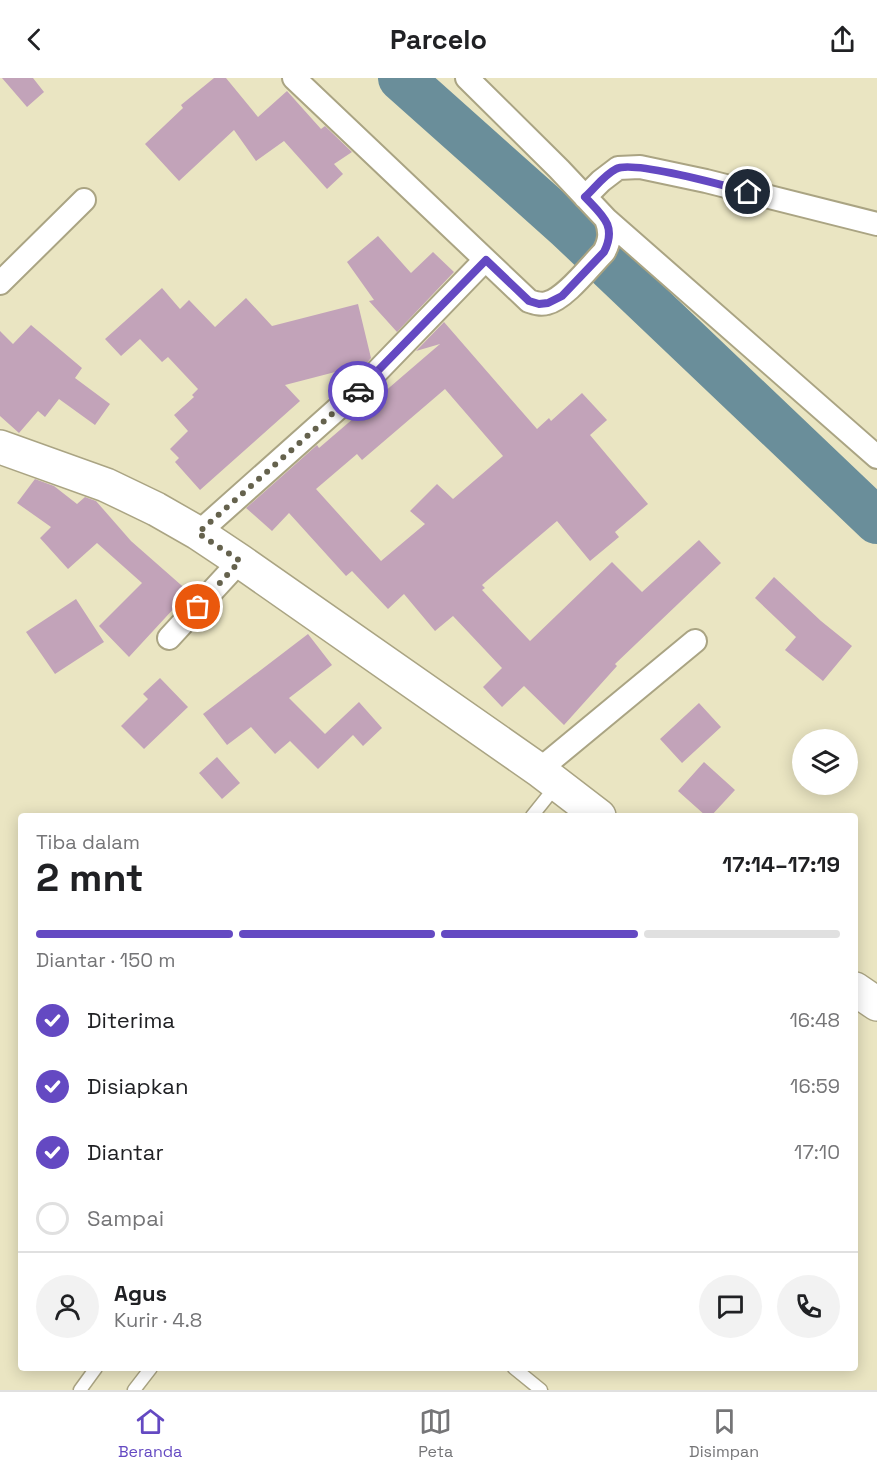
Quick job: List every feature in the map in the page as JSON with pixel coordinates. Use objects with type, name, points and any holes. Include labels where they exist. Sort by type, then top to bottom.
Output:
[{"type":"main road","points":[[0,447],[106,485],[156,509],[198,533],[548,778],[591,813]]},
{"type":"main road","points":[[858,991],[877,1004]]},
{"type":"street","points":[[294,78],[529,301],[539,304],[548,303],[562,296],[604,252],[609,236],[606,219]]},
{"type":"street","points":[[467,78],[606,219],[877,457]]},
{"type":"street","points":[[585,197],[618,168],[640,167],[706,181],[877,224]]},
{"type":"street","points":[[0,283],[84,201]]},
{"type":"street","points":[[198,533],[363,386],[486,260]]},
{"type":"street","points":[[169,638],[240,561]]},
{"type":"street","points":[[548,778],[695,641]]},
{"type":"lane","points":[[533,813],[548,778]]},
{"type":"lane","points":[[80,1390],[94,1371]]},
{"type":"lane","points":[[134,1390],[149,1371]]},
{"type":"lane","points":[[518,1371],[541,1390]]},
{"type":"building","points":[[2,78],[33,78],[44,92],[27,107]]},
{"type":"building","points":[[214,78],[226,78],[258,117],[287,91],[321,129],[325,126],[352,152],[334,164],[343,174],[327,189],[284,141],[256,161],[234,130],[179,181],[145,144],[183,108],[181,105]]},
{"type":"building","points":[[378,236],[411,273],[433,252],[454,272],[397,332],[369,301],[374,300],[347,262]]},
{"type":"building","points":[[162,288],[180,309],[189,300],[215,327],[246,298],[272,326],[358,304],[371,358],[366,364],[285,385],[300,401],[200,490],[175,462],[179,458],[170,449],[188,431],[174,415],[194,397],[192,395],[198,389],[168,357],[162,362],[140,339],[121,356],[105,339]]},
{"type":"building","points":[[444,322],[537,429],[549,418],[551,421],[582,393],[607,420],[590,435],[648,504],[615,532],[619,537],[590,561],[557,521],[482,585],[485,588],[482,590],[530,641],[612,562],[642,592],[699,540],[721,563],[615,664],[617,666],[564,725],[524,686],[502,707],[483,687],[502,668],[453,616],[435,631],[404,594],[388,609],[352,571],[346,576],[289,513],[272,531],[246,508],[317,445],[319,448],[440,344],[416,351]],"holes":[[[445,389],[503,456],[453,499],[437,484],[410,511],[425,524],[381,561],[316,489],[357,454],[362,460]]]},
{"type":"building","points":[[31,325],[82,368],[75,378],[110,404],[95,425],[59,399],[45,417],[38,411],[19,433],[0,416],[0,331],[13,344]]},
{"type":"building","points":[[35,479],[54,486],[77,504],[85,497],[96,501],[131,541],[189,592],[129,657],[99,626],[142,583],[97,543],[68,569],[40,538],[51,527],[17,503]]},
{"type":"building","points":[[774,577],[821,621],[852,646],[823,681],[785,650],[796,637],[755,598]]},
{"type":"building","points":[[76,599],[104,642],[55,674],[26,632]]},
{"type":"building","points":[[308,634],[332,665],[289,698],[325,734],[359,702],[382,728],[363,746],[353,735],[318,769],[290,741],[275,754],[251,727],[227,745],[203,714]]},
{"type":"building","points":[[160,678],[188,707],[144,749],[121,726],[148,699],[143,694]]},
{"type":"building","points":[[699,703],[721,727],[682,763],[660,739]]},
{"type":"building","points":[[217,757],[240,783],[222,799],[199,773]]},
{"type":"building","points":[[704,762],[735,790],[714,813],[703,813],[678,791]]},
{"type":"waterway","points":[[401,78],[568,227],[877,521]]},
{"type":"way so far","points":[[198,607],[240,561],[198,533],[358,391]]},
{"type":"route","points":[[358,391],[486,260],[529,301],[539,304],[548,303],[562,296],[604,252],[608,244],[609,228],[606,219],[585,197],[618,168],[640,167],[748,192]]}]
